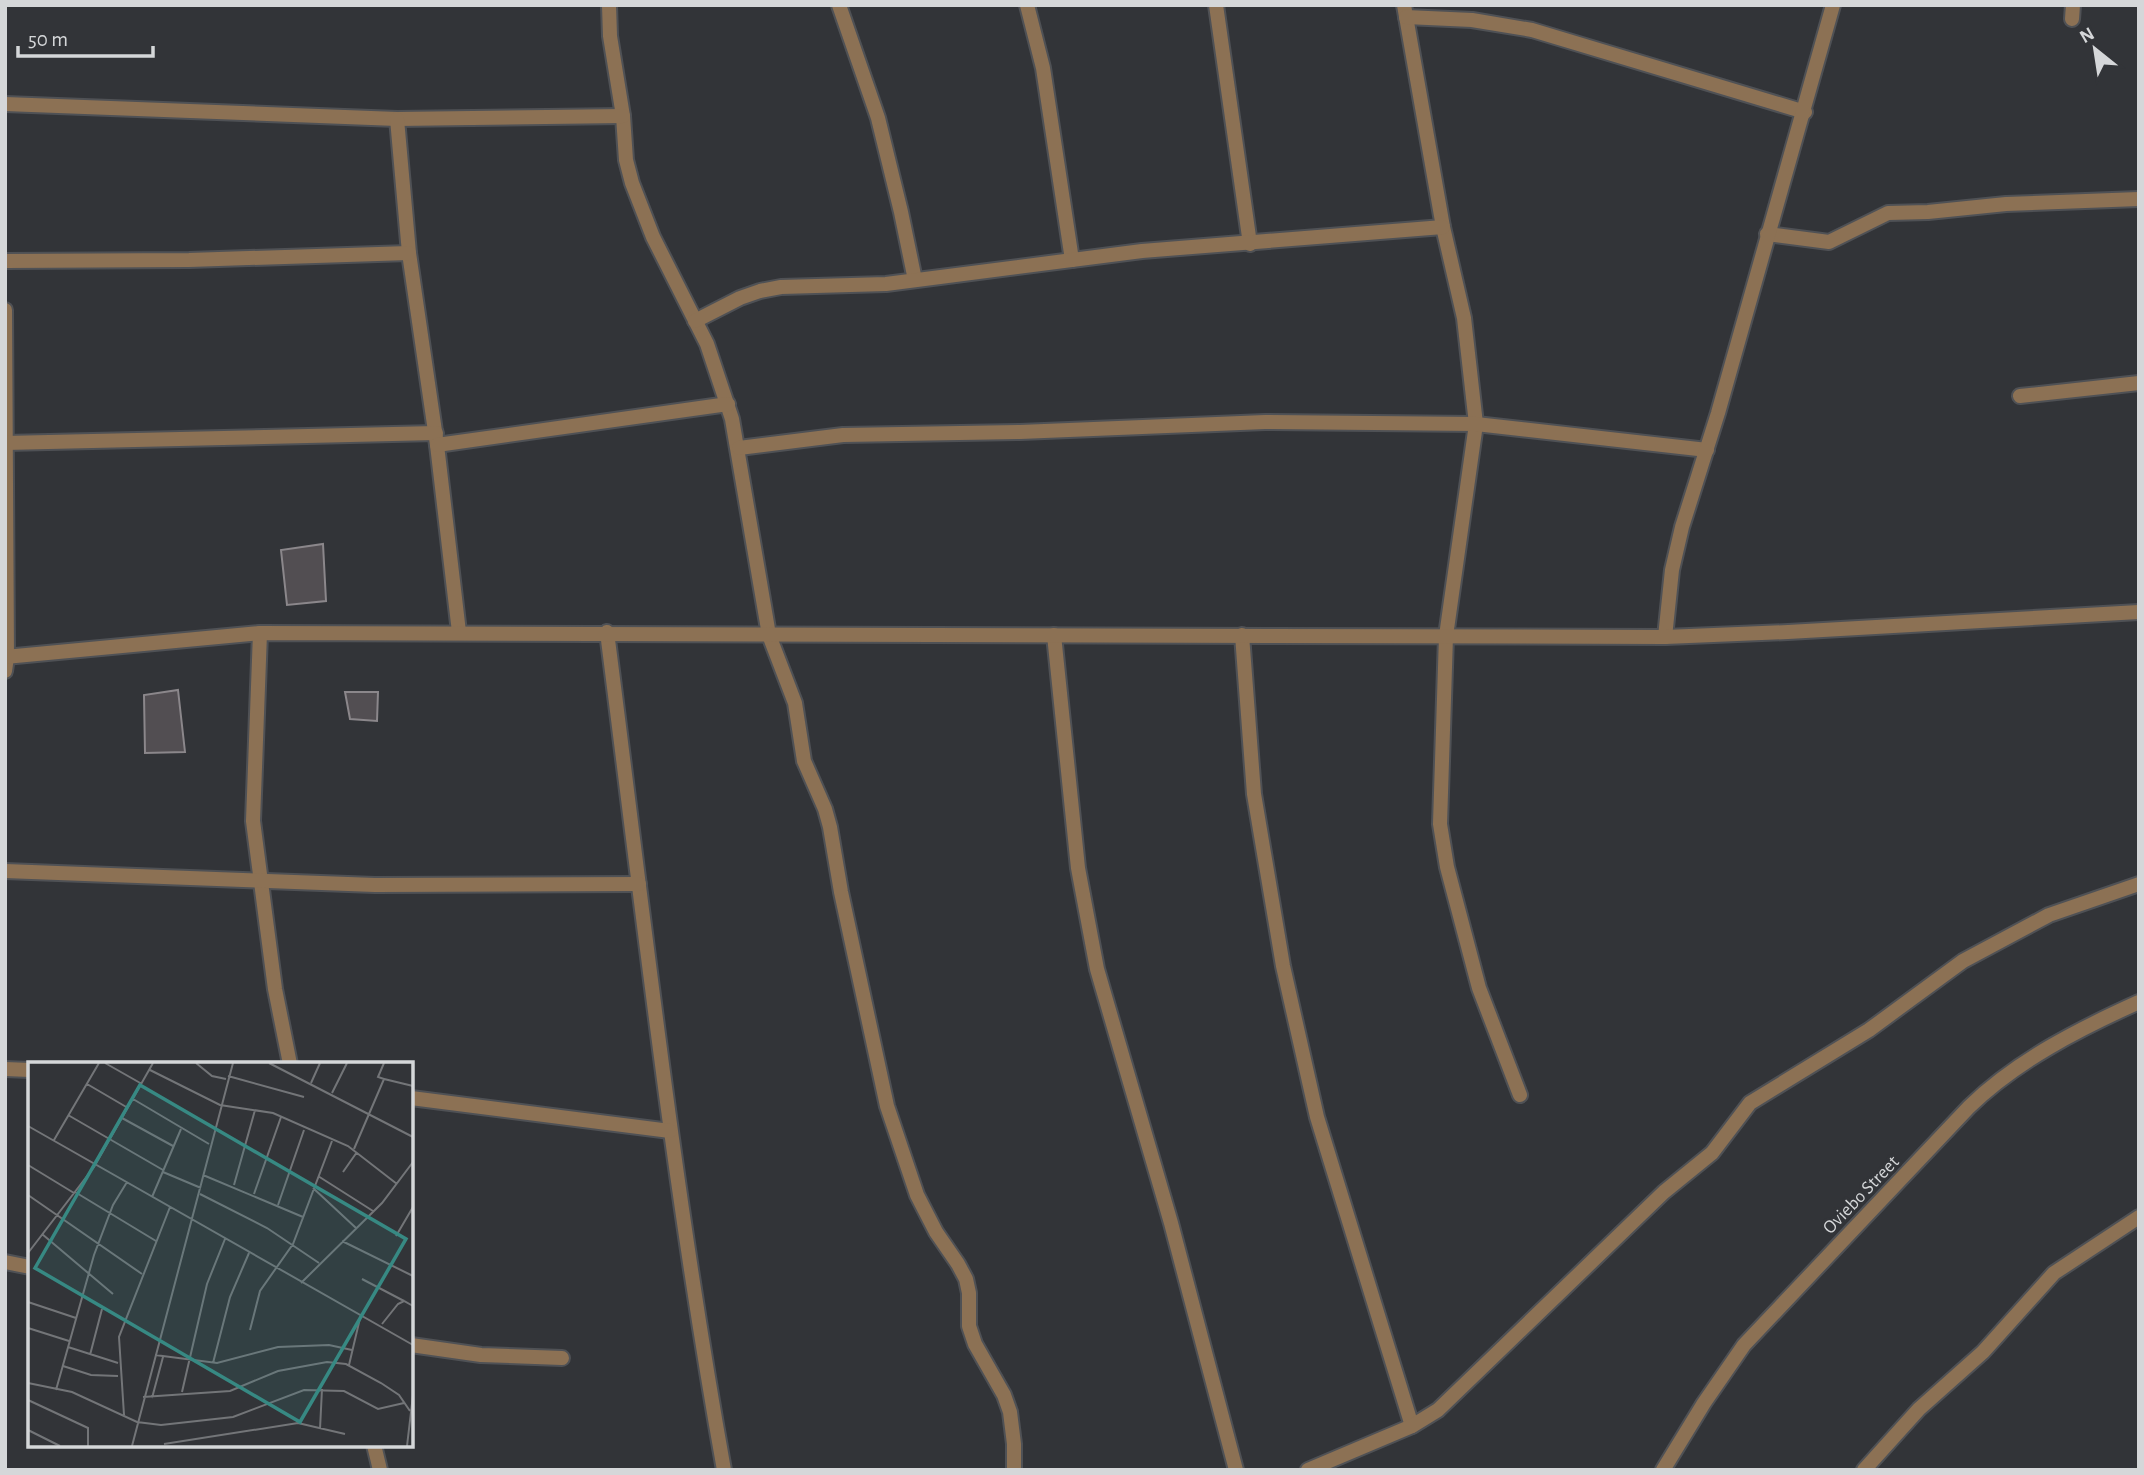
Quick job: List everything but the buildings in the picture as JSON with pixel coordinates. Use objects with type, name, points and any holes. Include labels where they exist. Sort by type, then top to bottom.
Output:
[{"type":"street","points":[[609,5],[610,36],[623,116],[626,160],[653,237],[708,344],[728,404],[739,448],[769,635],[795,703],[804,761],[830,827],[837,875],[887,1106],[917,1195],[936,1232],[966,1279],[970,1325],[975,1344],[1004,1395],[1010,1412],[1014,1470]]},
{"type":"street","points":[[839,5],[878,118],[915,280]]},
{"type":"street","points":[[1027,5],[1043,68],[1072,260]]},
{"type":"street","points":[[1216,5],[1250,244]]},
{"type":"street","points":[[1665,636],[1672,570],[1682,527],[1805,112],[1833,5]]},
{"type":"street","points":[[1520,1095],[1479,988],[1447,867],[1440,824],[1446,636],[1476,424],[1464,318],[1443,227],[1405,11],[1532,30],[1805,112]]},
{"type":"street","points":[[5,104],[397,119],[623,116]]},
{"type":"street","points":[[397,119],[409,253],[437,439],[459,632]]},
{"type":"street","points":[[1767,234],[1829,242],[1888,213],[2006,204],[2139,199]]},
{"type":"street","points":[[695,321],[760,290],[781,287],[886,284],[1142,251],[1443,227]]},
{"type":"street","points":[[5,261],[189,260],[409,253]]},
{"type":"street","points":[[5,310],[6,661],[260,633],[1665,636],[2138,614]]},
{"type":"street","points":[[2020,396],[2139,383]]},
{"type":"street","points":[[6,443],[437,439],[728,404]]},
{"type":"street","points":[[739,448],[843,435],[1020,432],[1265,422],[1476,424],[1707,450]]},
{"type":"street","points":[[607,632],[670,1131],[707,1377],[724,1470]]},
{"type":"street","points":[[260,633],[253,821],[275,989],[290,1062]]},
{"type":"street","points":[[1054,635],[1078,868],[1097,970],[1171,1223],[1236,1470]]},
{"type":"street","points":[[1242,635],[1254,794],[1283,966],[1317,1117],[1412,1426]]},
{"type":"street","points":[[5,872],[374,885],[639,884]]},
{"type":"street","points":[[1308,1470],[1412,1426],[1438,1410],[1664,1192],[1712,1153],[1750,1103],[1869,1030],[1963,961],[2049,915],[2139,884]]},
{"type":"street","name":"Oviebo Street","points":[[1663,1470],[1744,1345],[1986,1090],[2014,1070],[2098,1021],[2139,1002]]},
{"type":"street","points":[[5,1069],[28,1070]]},
{"type":"street","points":[[413,1098],[670,1131]]},
{"type":"street","points":[[1864,1470],[1919,1409],[1983,1352],[2054,1273],[2139,1217]]},
{"type":"street","points":[[5,1262],[28,1267]]},
{"type":"street","points":[[413,1345],[481,1355],[562,1358]]},
{"type":"street","points":[[374,1447],[380,1470]]}]
